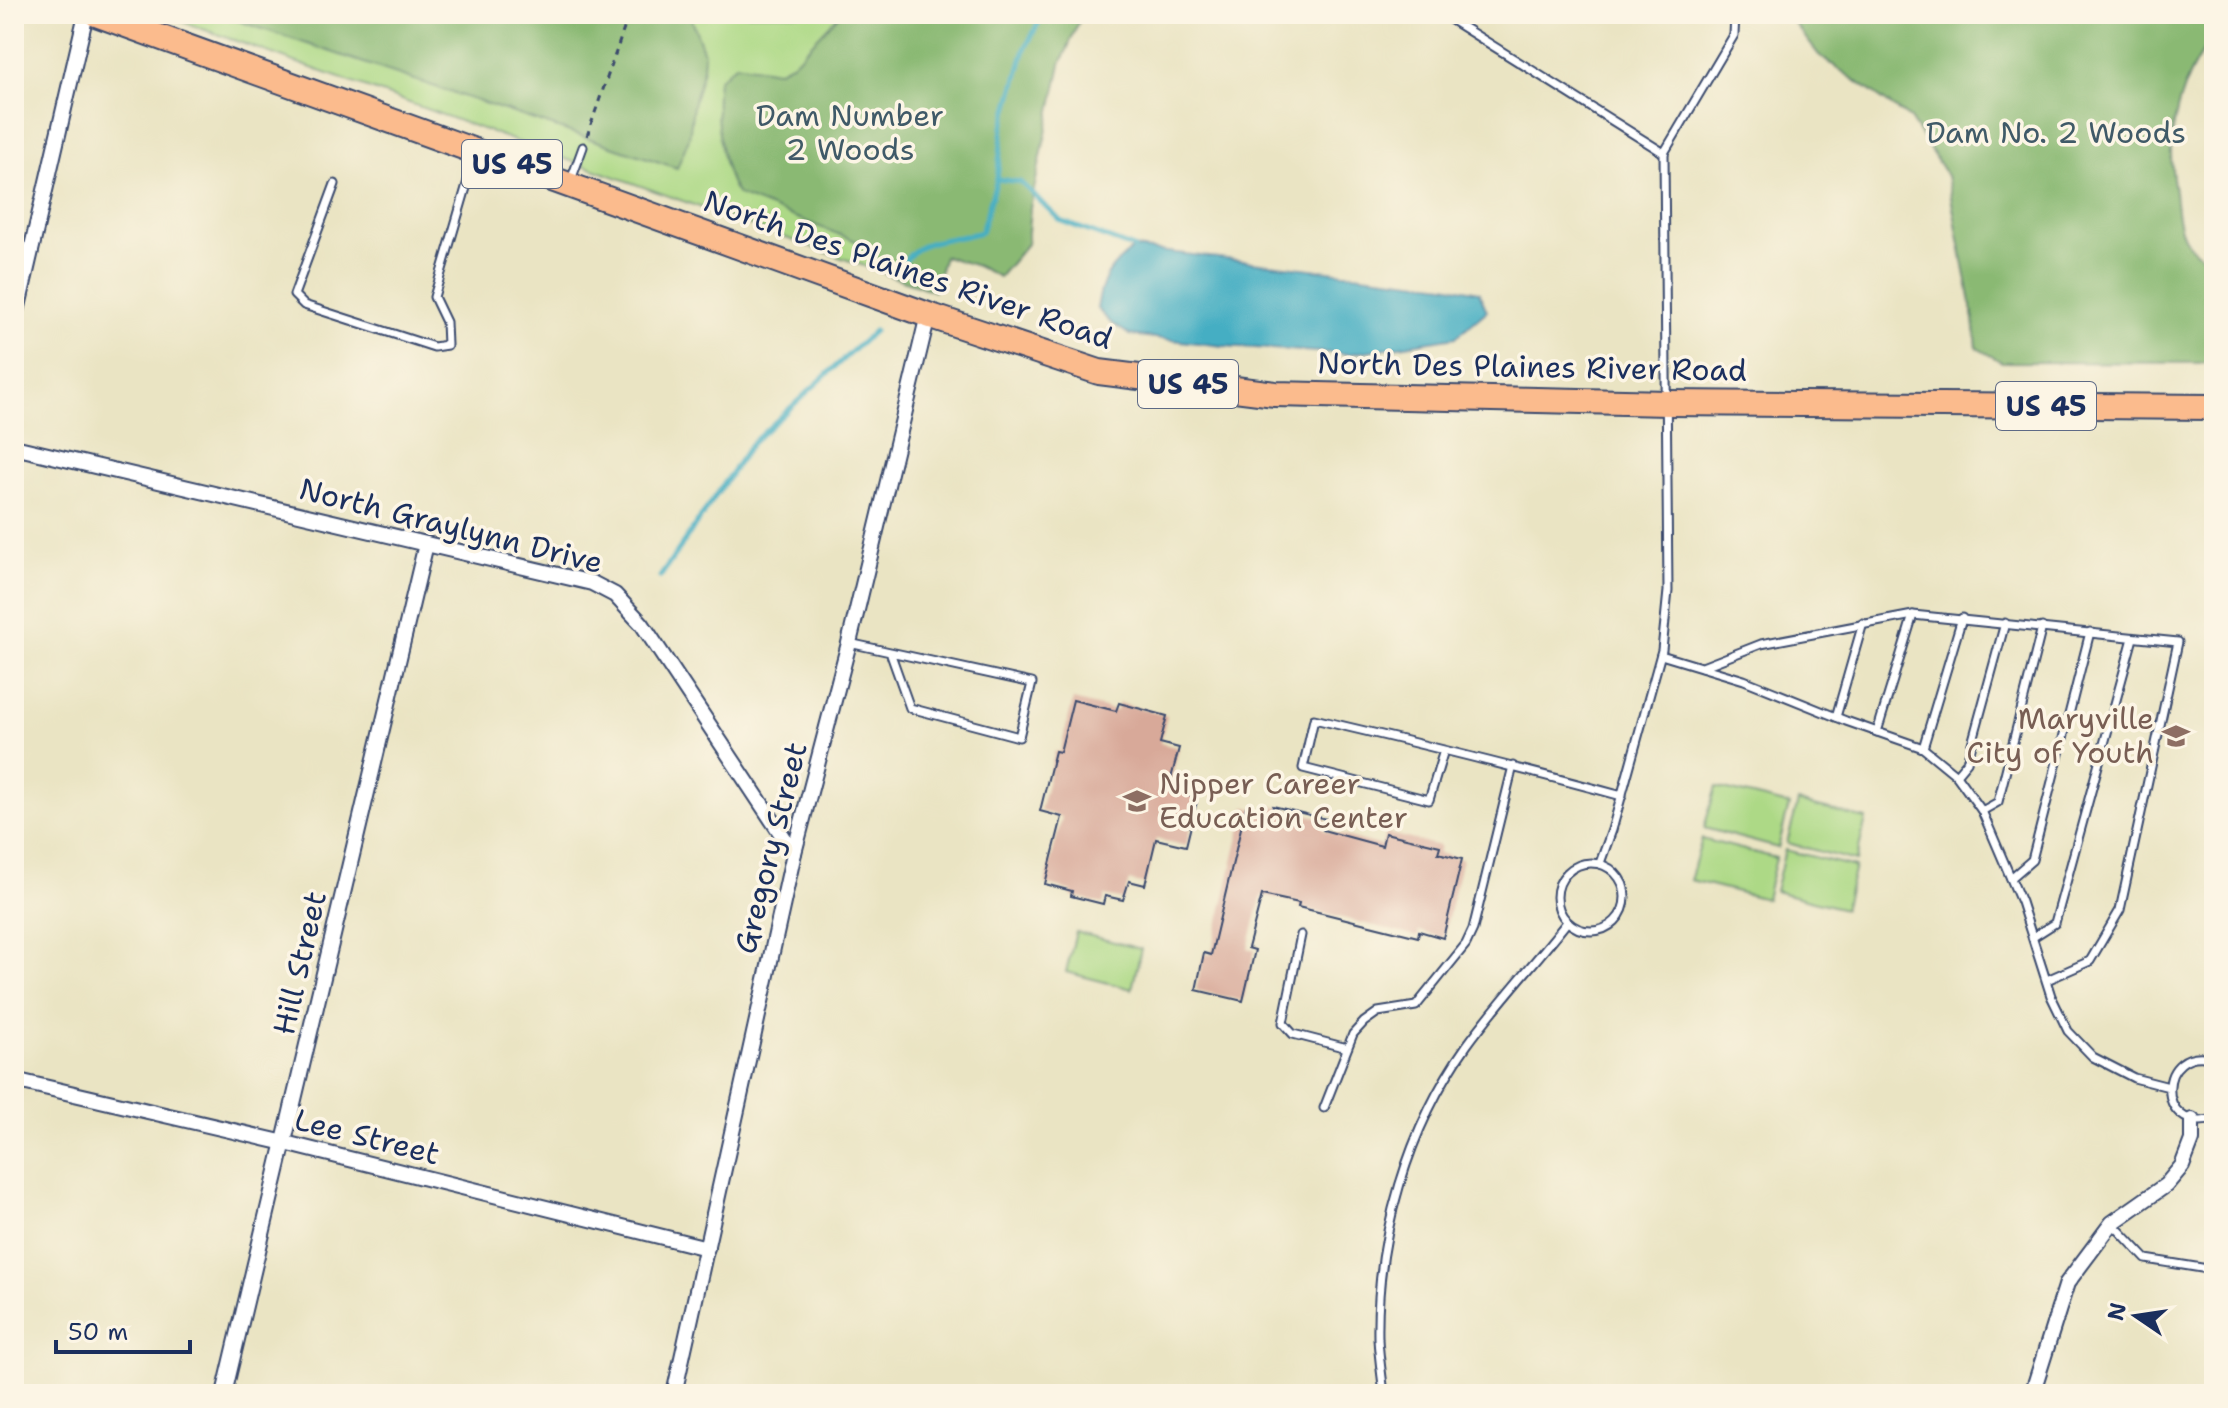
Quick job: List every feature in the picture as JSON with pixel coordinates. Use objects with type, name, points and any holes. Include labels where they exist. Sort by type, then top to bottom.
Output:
[{"type":"main road","name":"North Des Plaines River Road","points":[[96,14],[928,315],[1099,372],[1275,394],[1668,403],[2214,407]]},
{"type":"street","points":[[14,324],[86,14]]},
{"type":"street","name":"Gregory Street","points":[[674,1394],[794,853],[849,643],[928,315]]},
{"type":"street","name":"North Graylynn Drive","points":[[14,447],[592,583],[615,595],[642,624],[794,853]]},
{"type":"street","name":"Hill Street","points":[[224,1394],[426,544]]},
{"type":"street","name":"Lee Street","points":[[14,1080],[285,1143],[707,1248]]},
{"type":"street","points":[[2032,1394],[2067,1283],[2112,1223],[2166,1185],[2182,1166],[2192,1140],[2192,1120]]},
{"type":"lane","points":[[1442,14],[1664,153]]},
{"type":"lane","points":[[1600,863],[1661,655],[1668,591],[1664,153],[1734,35],[1735,14]]},
{"type":"lane","points":[[570,185],[583,147]]},
{"type":"lane","points":[[335,184],[294,295],[304,305],[434,347],[447,345],[446,322],[434,297],[477,151]]},
{"type":"lane","points":[[1702,667],[1761,644],[1913,615],[2178,642],[2120,910],[2090,961],[2047,980]]},
{"type":"lane","points":[[1877,732],[1913,615]]},
{"type":"lane","points":[[1923,748],[1962,618]]},
{"type":"lane","points":[[1836,717],[1863,623]]},
{"type":"lane","points":[[1956,775],[1967,762],[2005,623]]},
{"type":"lane","points":[[1982,811],[1998,802],[2042,627]]},
{"type":"lane","points":[[2011,878],[2032,860],[2090,632]]},
{"type":"lane","points":[[2033,937],[2055,923],[2133,638]]},
{"type":"lane","points":[[849,643],[1032,683],[1019,737],[910,708],[890,652]]},
{"type":"lane","points":[[1661,655],[1744,680],[1923,748],[1956,775],[1982,811],[2011,878],[2068,1031],[2093,1057],[2134,1078],[2169,1087]]},
{"type":"lane","points":[[1444,750],[1429,800],[1303,768],[1314,719],[1513,766],[1622,796]]},
{"type":"lane","points":[[1324,1108],[1353,1034],[1378,1012],[1416,1006],[1466,944],[1473,929],[1513,766]]},
{"type":"lane","points":[[1600,863],[1610,868],[1623,886],[1625,897],[1618,918],[1599,930],[1577,928],[1567,922],[1557,902],[1561,880],[1577,865],[1600,863]]},
{"type":"lane","points":[[1384,1394],[1378,1339],[1382,1268],[1400,1183],[1419,1130],[1467,1045],[1567,922]]},
{"type":"lane","points":[[1301,935],[1283,1023],[1293,1034],[1347,1048]]},
{"type":"lane","points":[[2214,1059],[2195,1057],[2185,1061],[2171,1077],[2169,1087],[2175,1108],[2192,1120],[2214,1119]]},
{"type":"lane","points":[[2112,1223],[2146,1259],[2214,1270]]},
{"type":"path","points":[[583,147],[629,14]]},
{"type":"green space","name":"Dam Number 2 Woods","points":[[161,14],[1004,14],[934,291]]},
{"type":"green space","points":[[218,14],[690,14],[704,53],[703,69],[693,105],[689,138],[677,168]]},
{"type":"green space","points":[[840,14],[1082,14],[1061,64],[1030,208],[1027,244],[999,277],[977,266],[944,256],[934,291],[887,275],[856,241],[738,195],[727,171],[720,140],[718,80],[736,64],[777,71],[793,63]]},
{"type":"green space","name":"Dam No. 2 Woods","points":[[1787,14],[1970,14],[2013,21],[2062,14],[2214,14],[2214,38],[2196,62],[2183,91],[2174,123],[2171,153],[2182,234],[2194,250],[2214,261],[2214,363],[2002,362],[1977,348],[1947,176],[1910,119],[1819,55]]},
{"type":"green space","points":[[1716,787],[1789,805],[1778,848],[1704,828]]},
{"type":"green space","points":[[1798,802],[1866,819],[1856,861],[1787,843]]},
{"type":"green space","points":[[1702,839],[1776,858],[1766,899],[1690,880]]},
{"type":"green space","points":[[1785,850],[1855,867],[1844,909],[1775,891]]},
{"type":"green space","points":[[1076,932],[1141,949],[1132,989],[1066,972]]},
{"type":"water","points":[[1134,248],[1446,285],[1479,292],[1487,311],[1456,337],[1349,354],[1223,346],[1130,335],[1097,309],[1108,274]]},
{"type":"building","points":[[1073,700],[1116,711],[1119,703],[1167,716],[1160,743],[1179,748],[1168,790],[1198,797],[1186,846],[1156,839],[1145,885],[1129,881],[1123,900],[1105,896],[1103,904],[1071,896],[1072,891],[1045,884],[1062,817],[1040,811],[1055,751],[1060,752]]},
{"type":"building","points":[[1273,806],[1326,819],[1323,830],[1382,846],[1385,833],[1440,846],[1438,853],[1462,859],[1443,938],[1419,931],[1418,937],[1262,895],[1248,948],[1255,950],[1243,1001],[1196,990],[1204,953],[1211,955],[1246,807],[1271,813]]},
{"type":"waterway","points":[[899,270],[915,250],[925,245],[981,232],[997,179],[1003,127],[1025,49],[1043,14]]},
{"type":"waterway","points":[[997,179],[1020,182],[1061,221],[1134,248]]},
{"type":"waterway","points":[[660,577],[751,444],[874,331]]},
{"type":"place","name":"Maryville City of Youth","points":[[2176,736]]},
{"type":"place","name":"Nipper Career Education Center","points":[[1137,801]]}]
